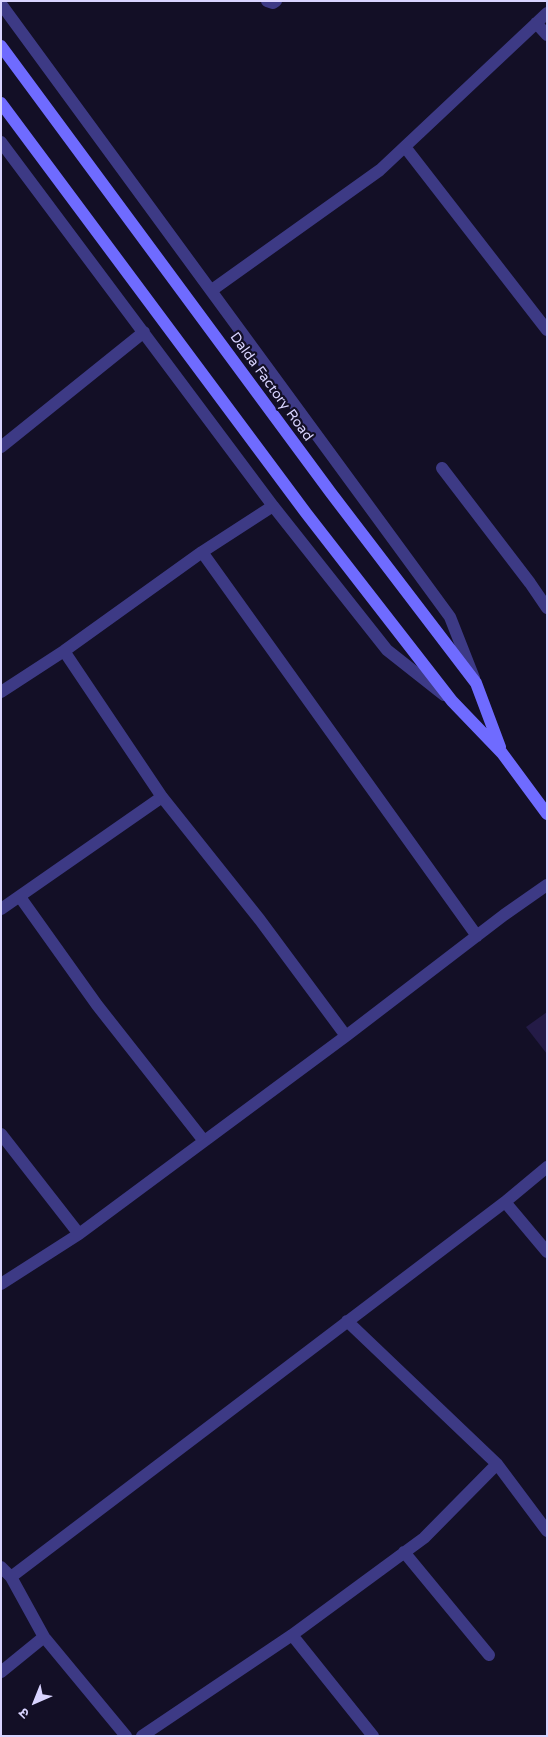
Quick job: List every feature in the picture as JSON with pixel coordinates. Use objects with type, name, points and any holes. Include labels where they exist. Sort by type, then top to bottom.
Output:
[{"type":"street","points":[[267,1],[273,3],[276,1]]},
{"type":"street","points":[[1,4],[450,617],[476,683]]},
{"type":"street","points":[[212,290],[380,170],[547,13]]},
{"type":"street","points":[[536,23],[547,35]]},
{"type":"street","name":"Dalda Factory Road","points":[[1,46],[331,493],[476,683],[502,753]]},
{"type":"street","name":"Dalda Factory Road","points":[[1,102],[306,513],[452,701],[502,753],[547,814]]},
{"type":"street","points":[[1,142],[272,506],[387,650],[452,701]]},
{"type":"street","points":[[405,147],[547,330]]},
{"type":"street","points":[[1,447],[144,332]]},
{"type":"street","points":[[442,468],[547,608]]},
{"type":"street","points":[[1,692],[64,651],[202,552],[272,506]]},
{"type":"street","points":[[202,552],[477,936]]},
{"type":"street","points":[[64,651],[162,796],[260,920],[346,1036]]},
{"type":"street","points":[[1,909],[162,796]]},
{"type":"street","points":[[1,1284],[79,1234],[547,885]]},
{"type":"street","points":[[20,897],[98,1005],[204,1142]]},
{"type":"street","points":[[1,1134],[79,1234]]},
{"type":"street","points":[[11,1577],[505,1202],[547,1167]]},
{"type":"street","points":[[505,1202],[547,1252]]},
{"type":"street","points":[[347,1321],[497,1464],[547,1531]]},
{"type":"street","points":[[142,1736],[292,1635],[424,1538],[497,1464]]},
{"type":"street","points":[[404,1552],[489,1655]]},
{"type":"street","points":[[1,1566],[11,1577],[44,1637],[126,1736]]},
{"type":"street","points":[[292,1635],[373,1736]]},
{"type":"street","points":[[1,1672],[44,1637]]},
{"type":"building","points":[[547,1012],[547,1054],[526,1027]]}]
